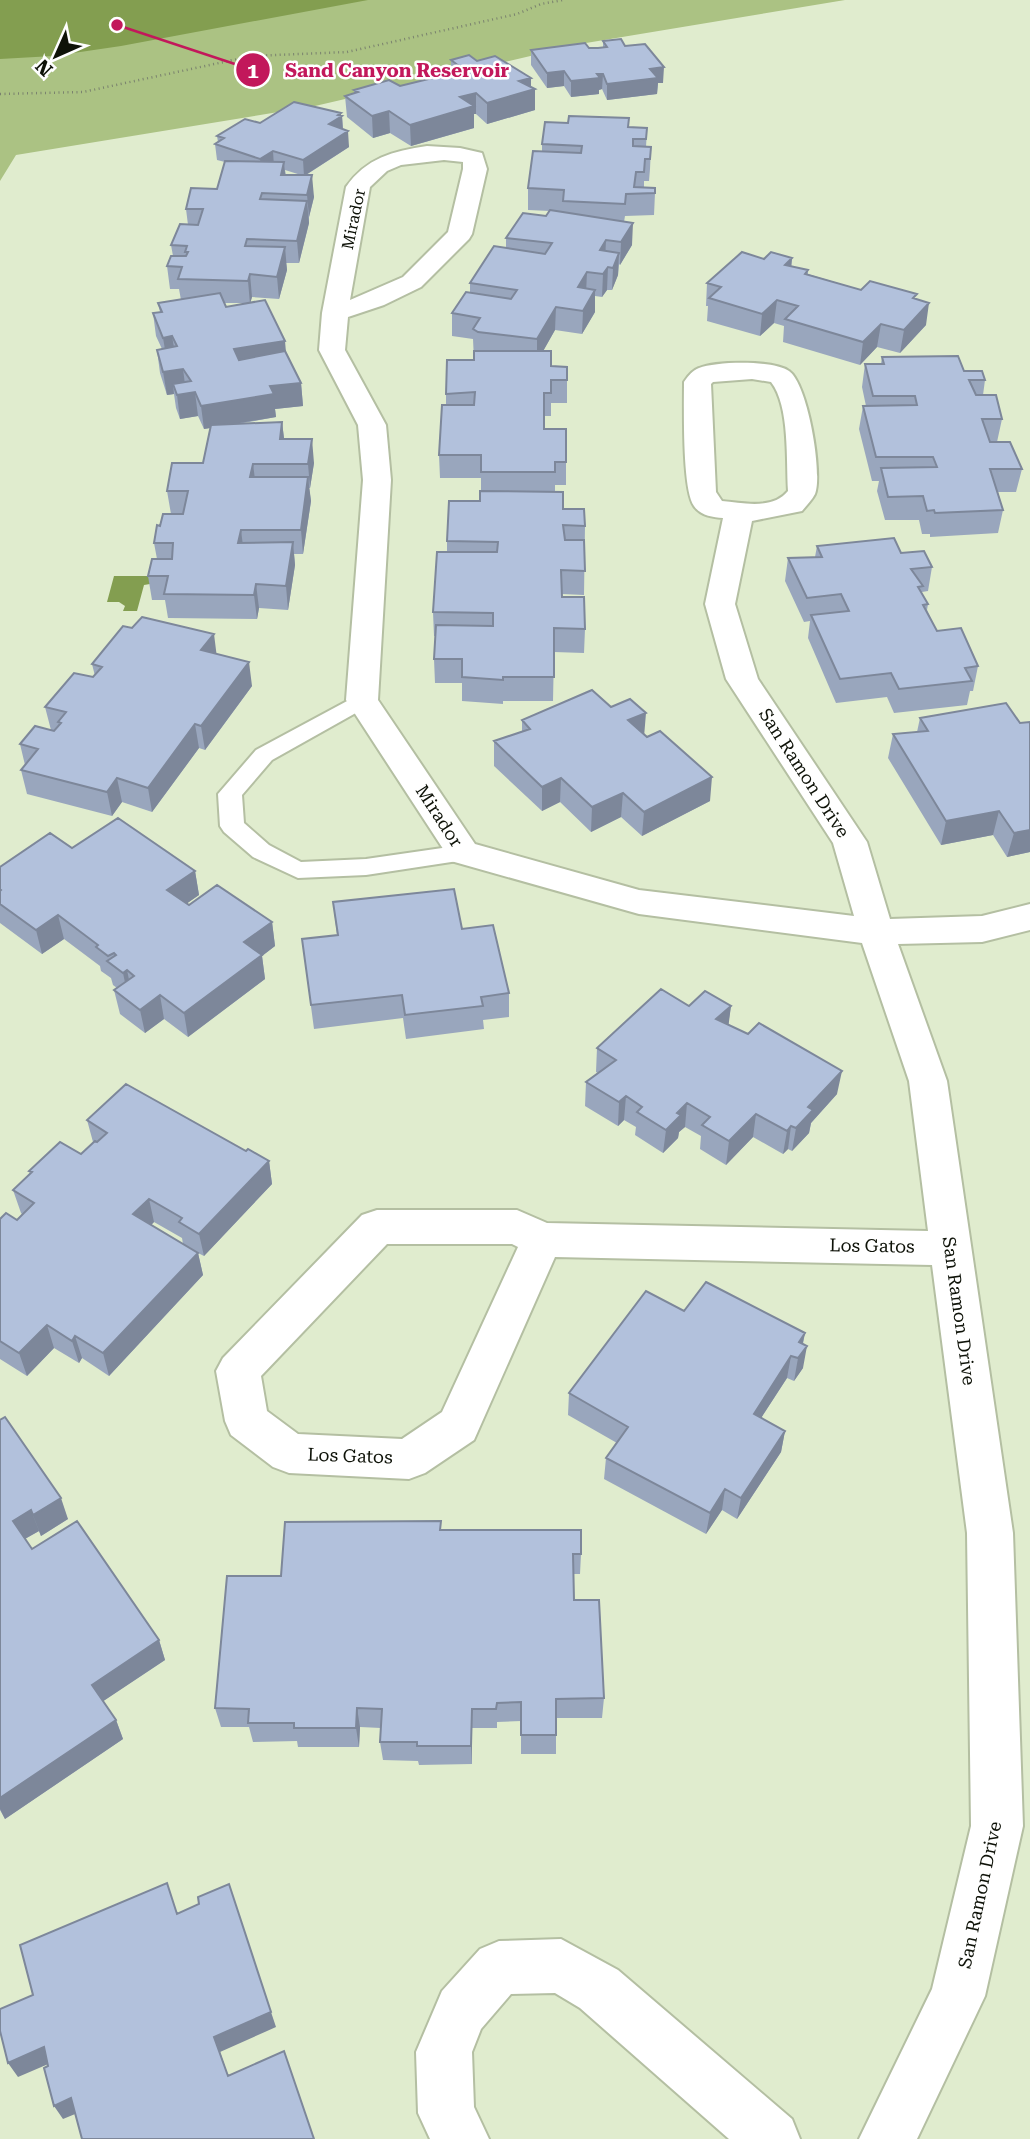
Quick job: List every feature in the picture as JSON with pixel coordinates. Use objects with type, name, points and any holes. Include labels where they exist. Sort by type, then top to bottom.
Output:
[{"type":"street","name":"Mirador","points":[[335,313],[375,300],[412,282],[460,234],[475,169],[474,158],[461,153],[435,151],[402,157],[364,175],[358,187],[335,313],[332,350],[372,425],[377,480],[362,700],[463,853],[639,902],[876,932],[982,929],[1030,917]]},
{"type":"street","points":[[752,370],[776,374],[783,379],[794,404],[802,492],[788,507],[759,513],[738,512],[715,509],[706,503],[702,492],[697,382],[706,374],[714,373],[752,370]]},
{"type":"street","name":"San Ramon Drive","points":[[738,512],[720,604],[742,679],[850,842],[876,932],[929,1080],[990,1533],[998,1826],[958,1996],[887,2139]]},
{"type":"street","name":"Los Gatos","points":[[541,1240],[458,1426],[431,1446],[409,1459],[289,1453],[247,1421],[238,1371],[377,1227],[516,1227],[541,1240],[950,1248]]},
{"type":"street","points":[[461,2139],[446,2113],[444,2052],[461,2010],[499,1968],[561,1966],[599,1989],[772,2139]]},
{"type":"lane","points":[[362,700],[264,755],[230,794],[232,826],[261,851],[298,870],[366,867],[463,853]]},
{"type":"path","points":[[0,94],[83,92],[252,56],[346,52],[517,14],[541,4],[563,0]]},
{"type":"shaded area","points":[[0,0],[845,0],[586,43],[315,106],[16,155],[0,181]]},
{"type":"shaded area","points":[[0,0],[368,0],[121,46],[53,56],[0,59]]},
{"type":"shaded area","points":[[114,576],[152,576],[150,584],[144,585],[137,611],[123,611],[125,606],[119,602],[107,602]]},
{"type":"building","points":[[621,39],[625,46],[645,44],[664,67],[650,69],[658,78],[607,84],[603,74],[597,74],[600,78],[571,81],[564,71],[547,73],[531,50],[585,43],[589,48],[607,47],[603,41]]},
{"type":"building","points":[[469,55],[477,61],[495,56],[531,78],[519,81],[535,89],[487,103],[476,93],[460,97],[474,106],[410,125],[389,111],[372,116],[345,96],[358,92],[354,90],[389,80],[400,86],[449,74],[443,70],[459,66],[451,60]]},
{"type":"building","points":[[294,102],[341,113],[338,115],[342,116],[329,124],[348,131],[303,160],[273,151],[260,159],[215,144],[224,138],[217,136],[245,119],[260,123]]},
{"type":"building","points":[[569,116],[629,118],[628,127],[647,128],[646,139],[633,139],[633,146],[651,147],[650,159],[645,159],[644,172],[636,172],[634,187],[655,188],[655,193],[626,194],[625,204],[563,201],[564,190],[528,188],[533,151],[581,153],[582,146],[542,144],[545,122],[568,123]]},
{"type":"building","points":[[225,161],[284,162],[281,175],[312,175],[307,195],[262,193],[260,199],[307,201],[297,241],[247,239],[245,246],[285,247],[277,277],[250,274],[248,281],[178,279],[182,267],[167,266],[171,256],[186,256],[188,252],[185,252],[187,246],[171,245],[180,224],[198,225],[203,209],[186,209],[191,188],[217,189]]},
{"type":"building","points":[[550,210],[633,223],[621,242],[606,240],[600,250],[619,253],[613,268],[608,267],[603,274],[587,272],[578,287],[595,290],[583,311],[556,307],[537,339],[478,332],[473,329],[480,318],[452,313],[466,292],[511,299],[517,290],[470,283],[494,246],[545,254],[552,243],[506,238],[523,213],[546,216]]},
{"type":"building","points":[[742,252],[764,259],[771,252],[792,258],[785,265],[808,270],[805,274],[861,290],[870,281],[917,294],[913,298],[929,303],[904,330],[881,324],[863,342],[785,319],[798,306],[777,300],[762,314],[709,298],[721,287],[707,283]]},
{"type":"building","points":[[220,293],[226,307],[265,300],[285,341],[234,349],[239,360],[285,351],[301,383],[270,386],[274,394],[201,406],[195,392],[177,395],[173,384],[191,381],[183,369],[163,372],[157,350],[177,346],[172,336],[163,338],[153,313],[162,312],[158,303]]},
{"type":"building","points":[[474,351],[551,351],[551,366],[567,367],[567,380],[551,380],[551,393],[544,393],[544,429],[566,429],[566,462],[555,462],[555,472],[481,472],[481,455],[439,455],[442,405],[474,405],[475,392],[446,394],[447,360],[474,360]]},
{"type":"building","points":[[958,356],[964,371],[982,371],[985,380],[969,380],[976,395],[996,395],[1002,419],[982,419],[990,442],[1010,442],[1022,469],[990,469],[1003,510],[935,513],[934,510],[927,511],[923,496],[888,497],[881,468],[937,467],[933,457],[876,457],[863,406],[917,405],[915,396],[873,396],[865,364],[884,364],[882,357]]},
{"type":"building","points":[[282,422],[280,439],[312,439],[308,464],[253,464],[250,477],[308,477],[301,530],[241,530],[238,543],[293,542],[286,586],[256,584],[254,595],[164,594],[168,576],[148,576],[152,559],[172,559],[173,543],[154,543],[157,525],[160,526],[163,514],[183,514],[188,491],[167,491],[172,463],[203,463],[211,425]]},
{"type":"building","points":[[480,491],[563,492],[563,509],[584,509],[585,526],[563,525],[565,540],[584,540],[585,571],[561,570],[562,597],[584,597],[585,629],[554,628],[554,677],[503,677],[503,680],[462,677],[462,659],[434,659],[436,625],[493,626],[493,613],[433,612],[437,552],[497,552],[498,542],[447,541],[449,501],[480,501]]},
{"type":"building","points":[[894,538],[901,553],[924,551],[932,567],[911,569],[923,586],[918,587],[928,604],[923,605],[937,631],[961,628],[978,666],[965,668],[972,681],[899,689],[891,673],[840,679],[811,615],[849,611],[841,594],[807,598],[788,558],[822,557],[817,546]]},
{"type":"building","points":[[142,617],[214,634],[201,650],[249,662],[201,726],[195,724],[148,788],[117,778],[107,792],[21,770],[38,749],[20,744],[35,726],[54,731],[66,712],[45,707],[74,673],[93,677],[102,667],[92,664],[123,626],[132,628]]},
{"type":"building","points":[[592,690],[611,707],[630,699],[646,713],[628,720],[647,737],[660,731],[712,777],[644,812],[623,793],[592,807],[561,778],[542,787],[494,741],[530,729],[522,720]]},
{"type":"building","points":[[1006,703],[1020,723],[1030,722],[1030,830],[1014,833],[999,811],[946,821],[893,734],[928,731],[920,718]]},
{"type":"building","points":[[118,818],[195,871],[167,890],[189,905],[217,885],[272,922],[244,942],[262,955],[184,1013],[160,995],[140,1010],[114,990],[134,976],[127,970],[123,973],[107,961],[116,955],[114,953],[108,956],[96,947],[98,945],[58,915],[36,930],[0,904],[0,867],[50,833],[72,848]]},
{"type":"building","points":[[454,889],[462,929],[493,925],[509,993],[481,997],[483,1006],[405,1015],[402,995],[311,1005],[302,939],[338,935],[333,902]]},
{"type":"building","points":[[661,989],[689,1006],[705,991],[731,1006],[716,1019],[748,1034],[759,1023],[842,1071],[808,1107],[813,1110],[796,1128],[791,1126],[787,1131],[756,1114],[729,1141],[702,1125],[710,1117],[687,1103],[677,1113],[681,1115],[666,1130],[637,1112],[642,1107],[626,1096],[619,1102],[586,1082],[616,1060],[597,1048]]},
{"type":"building","points":[[126,1084],[269,1161],[199,1234],[179,1222],[182,1218],[149,1199],[133,1214],[198,1253],[103,1353],[75,1336],[72,1341],[47,1325],[19,1353],[0,1341],[0,1219],[6,1213],[17,1220],[34,1203],[13,1190],[60,1142],[81,1154],[107,1133],[87,1120]]},
{"type":"building","points":[[706,1282],[805,1333],[799,1342],[807,1346],[798,1358],[791,1356],[754,1414],[785,1431],[741,1498],[725,1489],[710,1513],[606,1458],[628,1427],[569,1393],[646,1291],[684,1311]]},
{"type":"building","points":[[5,1417],[61,1498],[33,1515],[31,1510],[13,1521],[32,1549],[77,1521],[159,1640],[92,1685],[116,1720],[0,1798],[0,1420]]},
{"type":"building","points":[[441,1521],[440,1530],[581,1530],[581,1554],[573,1554],[574,1600],[599,1600],[604,1698],[556,1699],[556,1735],[521,1735],[521,1702],[497,1703],[496,1709],[472,1709],[471,1746],[417,1746],[417,1742],[380,1742],[382,1709],[357,1708],[356,1728],[294,1728],[294,1723],[248,1723],[249,1709],[215,1708],[227,1576],[281,1576],[285,1522]]},
{"type":"building","points":[[167,1883],[177,1914],[199,1904],[198,1897],[229,1884],[271,2012],[214,2037],[228,2076],[284,2051],[314,2139],[82,2139],[71,2098],[54,2106],[44,2068],[48,2066],[44,2047],[8,2063],[0,2031],[0,2009],[33,1995],[20,1945]]},
{"type":"place","name":"Sand Canyon Reservoir","points":[[117,25]]}]
